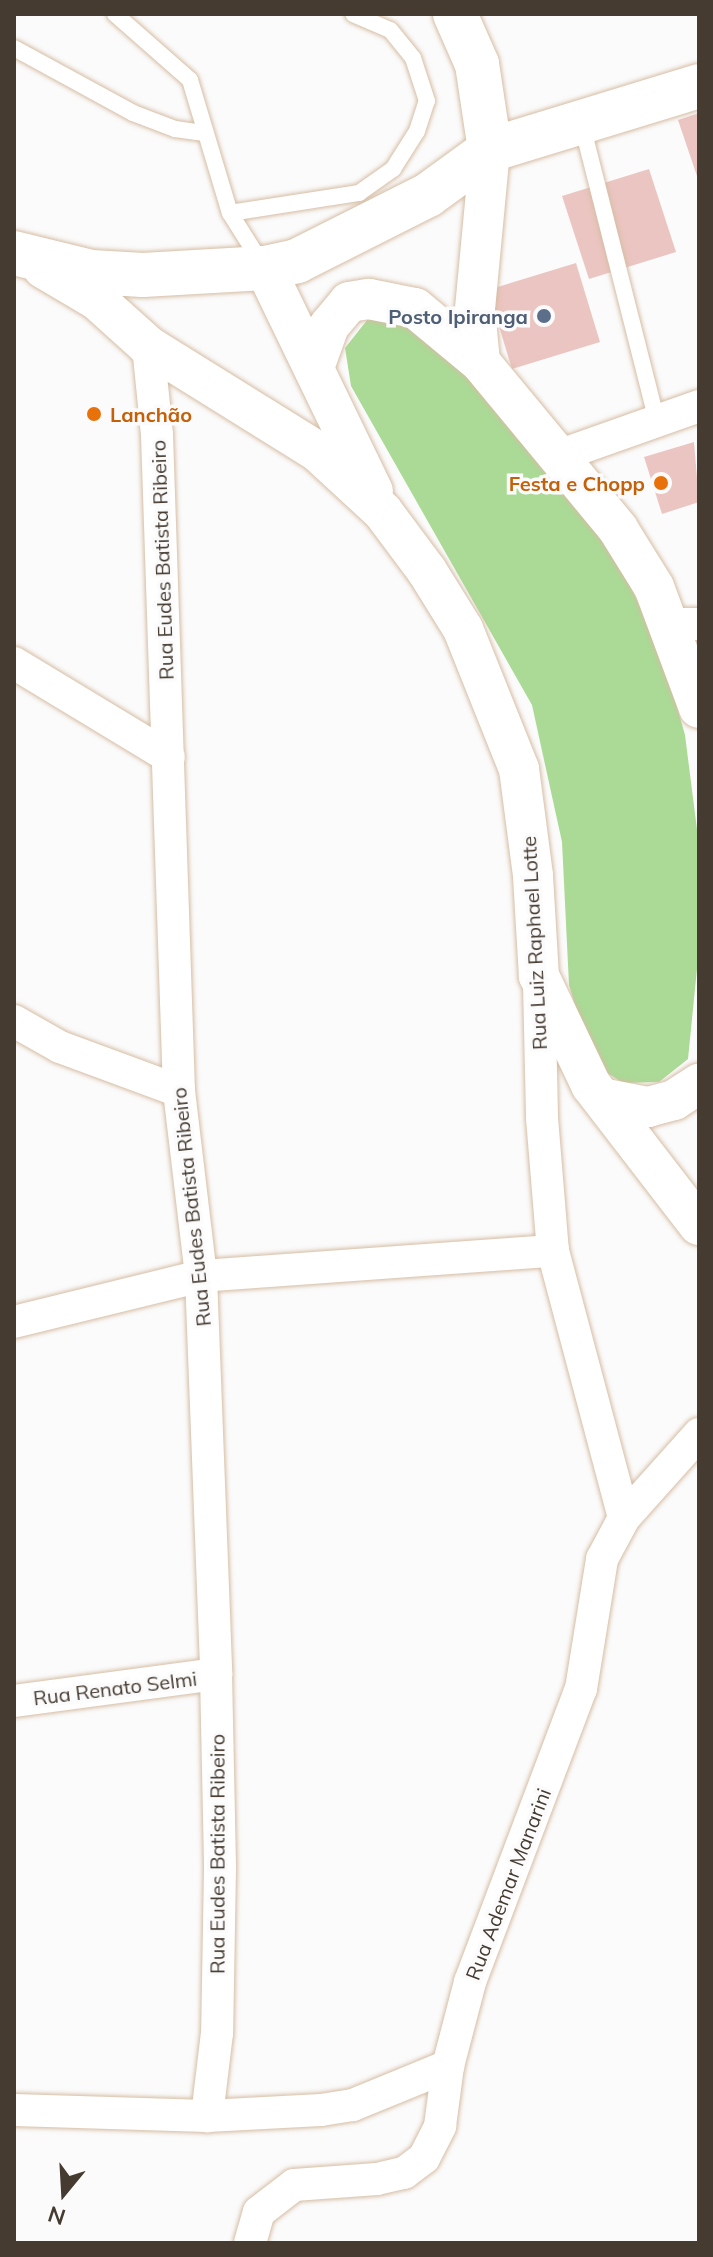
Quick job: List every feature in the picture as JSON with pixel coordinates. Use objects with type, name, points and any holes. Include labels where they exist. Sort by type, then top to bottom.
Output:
[{"type":"main road","points":[[455,14],[477,64],[490,150]]},
{"type":"main road","points":[[14,253],[91,272],[265,268],[317,253],[428,195],[490,150],[581,119],[699,86]]},
{"type":"street","points":[[480,362],[475,310],[490,150]]},
{"type":"street","name":"Rua Luiz Raphael Lotte","points":[[14,253],[97,300],[148,346],[317,451],[383,512],[463,629],[519,769],[539,976],[542,1118],[553,1251],[624,1518]]},
{"type":"street","points":[[265,268],[315,365],[383,512]]},
{"type":"street","points":[[315,365],[329,326],[349,302],[369,299],[415,308],[480,362],[618,529],[684,624],[699,708]]},
{"type":"street","name":"Rua Eudes Batista Ribeiro","points":[[148,346],[157,435],[179,1091],[201,1276],[216,1674],[220,1868],[217,2033],[207,2116]]},
{"type":"street","points":[[558,456],[656,418],[699,406]]},
{"type":"street","points":[[14,663],[169,757]]},
{"type":"street","points":[[539,976],[579,1066],[699,1225]]},
{"type":"street","points":[[14,1021],[60,1047],[179,1091]]},
{"type":"street","points":[[542,1118],[555,1093],[579,1066]]},
{"type":"street","points":[[606,1099],[648,1107],[674,1100],[699,1084]]},
{"type":"street","points":[[14,1322],[201,1276],[553,1251]]},
{"type":"street","name":"Rua Ademar Manarini","points":[[250,2243],[259,2212],[294,2185],[377,2179],[404,2173],[424,2158],[440,2126],[448,2066],[470,1982],[581,1689],[595,1587],[602,1559],[624,1518],[699,1434]]},
{"type":"street","name":"Rua Renato Selmi","points":[[14,1701],[216,1674]]},
{"type":"street","points":[[14,2110],[207,2116],[353,2105],[448,2066]]},
{"type":"lane","points":[[115,14],[190,80],[230,213],[265,268]]},
{"type":"lane","points":[[230,213],[359,193],[393,169],[409,144],[427,101],[413,58],[390,30],[353,14]]},
{"type":"lane","points":[[14,48],[133,113],[175,129],[205,133]]},
{"type":"lane","points":[[581,119],[656,418]]},
{"type":"green space","points":[[390,316],[449,350],[614,554],[660,646],[685,735],[699,845],[699,949],[688,1059],[659,1082],[623,1083],[592,1063],[569,985],[562,842],[532,705],[351,386],[345,348],[368,319]]},
{"type":"building","points":[[699,113],[699,182],[678,120]]},
{"type":"building","points":[[649,169],[676,252],[589,279],[562,196]]},
{"type":"building","name":"Posto Ipiranga","points":[[576,263],[600,342],[512,369],[488,290]]},
{"type":"building","points":[[694,442],[699,502],[662,514],[644,457]]},
{"type":"place","name":"Posto Ipiranga","points":[[544,316]]},
{"type":"place","name":"Lanchão","points":[[94,414]]},
{"type":"place","name":"Festa e Chopp","points":[[661,483]]}]
